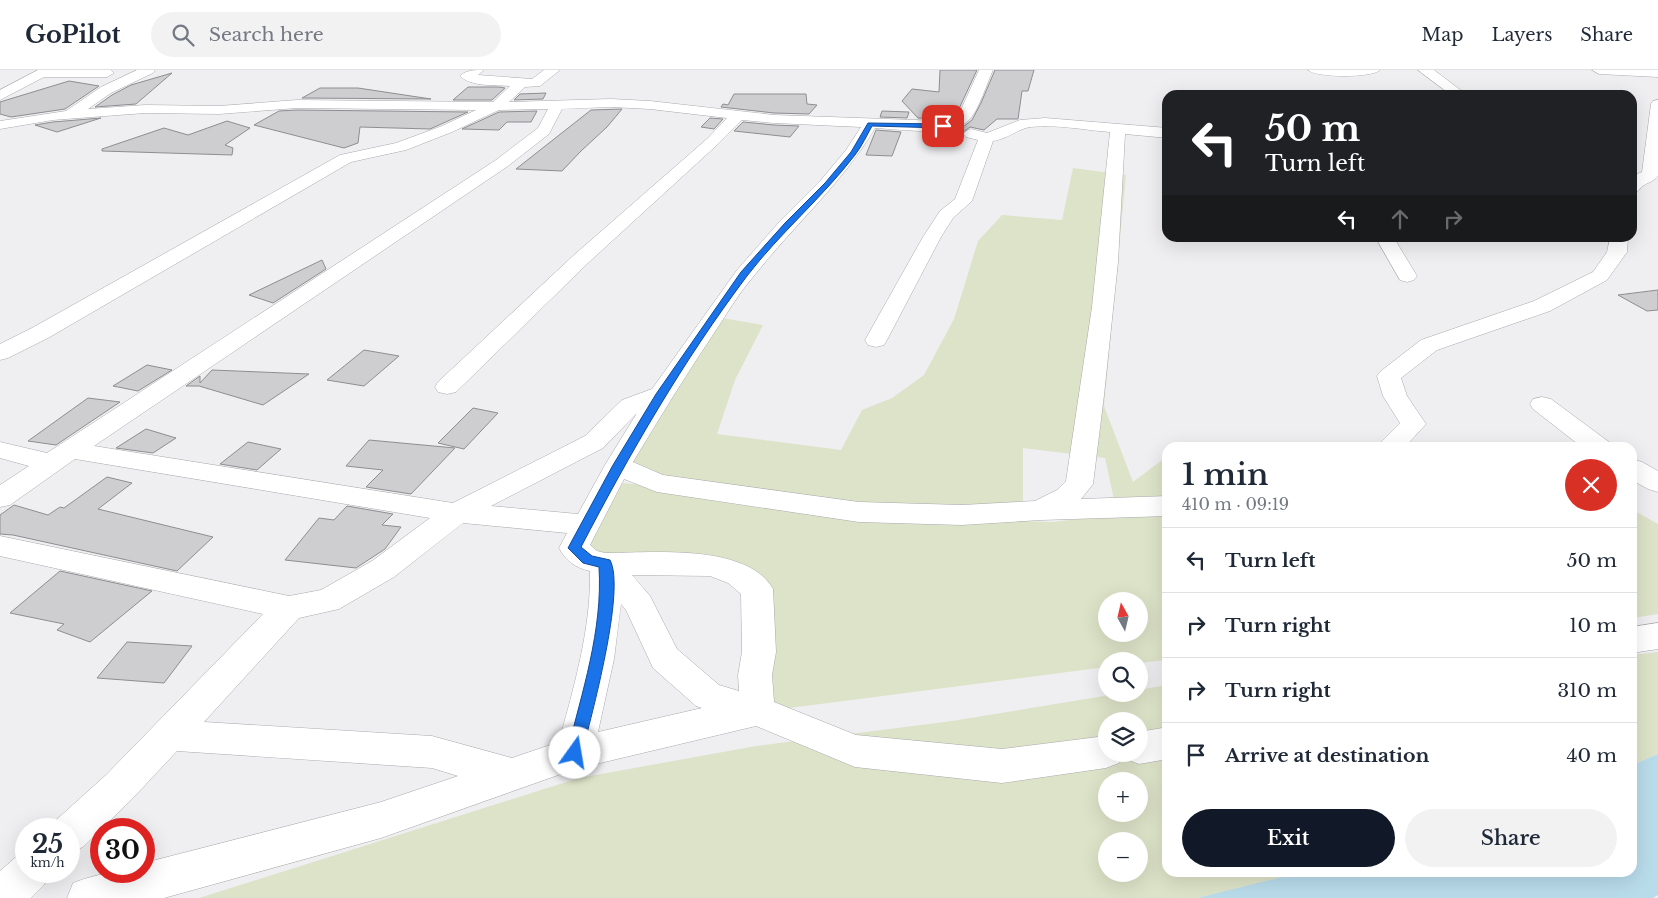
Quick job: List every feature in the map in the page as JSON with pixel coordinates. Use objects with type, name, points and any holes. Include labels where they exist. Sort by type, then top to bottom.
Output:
[{"type":"street","points":[[70,114],[106,90],[148,70]]},
{"type":"street","points":[[477,70],[467,76],[475,79],[522,84],[535,83],[553,70]]},
{"type":"street","points":[[943,126],[958,122],[965,116],[986,70]]},
{"type":"street","points":[[1315,70],[1337,72],[1372,70]]},
{"type":"street","points":[[1425,70],[1453,90]]},
{"type":"street","points":[[1599,70],[1658,73]]},
{"type":"street","points":[[0,96],[28,79],[46,71],[107,73]]},
{"type":"street","points":[[0,353],[40,333],[346,158],[400,147],[447,129],[496,106],[522,84]]},
{"type":"street","points":[[0,125],[70,114],[145,109],[219,110],[297,104],[496,106],[611,103],[650,105],[737,116],[870,124],[943,126],[987,138],[998,136],[1025,123],[1045,122],[1162,132]]},
{"type":"street","points":[[0,498],[60,456],[502,163],[544,131],[557,104]]},
{"type":"street","points":[[1637,183],[1655,180],[1658,104]]},
{"type":"street","points":[[447,387],[581,259],[713,142],[737,116]]},
{"type":"street","points":[[757,711],[754,676],[758,652],[757,589],[739,575],[712,565],[605,564],[588,560],[574,548],[618,465],[661,394],[744,274],[788,224],[827,184],[853,152],[870,124]]},
{"type":"street","points":[[1041,510],[1067,496],[1079,484],[1098,362],[1114,200],[1118,128]]},
{"type":"street","points":[[876,340],[932,237],[946,215],[964,201],[987,138]]},
{"type":"street","points":[[1386,242],[1407,276]]},
{"type":"street","points":[[1394,442],[1412,424],[1395,396],[1389,376],[1429,345],[1542,306],[1600,276],[1617,252],[1618,242]]},
{"type":"street","points":[[0,546],[289,608],[328,601],[383,569],[457,513],[594,442],[631,405],[661,394]]},
{"type":"street","points":[[1542,404],[1592,442]]},
{"type":"street","points":[[0,450],[60,456],[457,513],[585,526]]},
{"type":"street","points":[[618,465],[657,483],[859,512],[962,515],[1041,510],[1162,506]]},
{"type":"street","points":[[1637,471],[1658,483]]},
{"type":"street","points":[[605,564],[639,604],[665,658],[708,696],[757,711],[855,751],[1002,766],[1098,753]]},
{"type":"street","points":[[575,753],[602,635],[607,589],[605,564]]},
{"type":"street","points":[[80,823],[168,736],[289,608]]},
{"type":"street","points":[[1637,639],[1658,636]]},
{"type":"street","points":[[88,898],[381,820],[575,753],[757,711]]},
{"type":"street","points":[[168,736],[432,752],[510,774]]},
{"type":"street","points":[[1148,746],[1162,744]]},
{"type":"street","points":[[2,898],[18,883]]},
{"type":"green space","points":[[1073,168],[1126,175],[1104,406],[1133,482],[1162,460],[1162,499],[1115,504],[1105,458],[1023,448],[1023,507],[856,504],[654,476],[627,464],[722,318],[763,325],[735,380],[717,434],[841,450],[862,410],[892,398],[924,375],[954,319],[978,241],[1002,215],[1062,220]]},
{"type":"green space","points":[[623,483],[981,520],[1053,522],[1100,516],[1162,515],[1162,661],[1148,662],[1148,652],[1098,652],[1098,668],[774,710],[769,587],[583,552]]},
{"type":"green space","points":[[1637,512],[1658,524],[1658,614],[1637,617]]},
{"type":"green space","points":[[1658,652],[1658,754],[1637,763],[1637,654]]},
{"type":"green space","points":[[1162,686],[1162,877],[1286,877],[1197,898],[199,898],[579,778],[756,746],[952,721],[1098,697],[1098,702],[1148,702],[1148,688]]},
{"type":"water","points":[[1658,754],[1658,895],[1653,898],[1197,898],[1283,877],[1637,877],[1637,763]]},
{"type":"building","points":[[940,70],[977,70],[957,113],[952,117],[943,119],[918,118],[902,101],[912,89],[939,92]]},
{"type":"building","points":[[995,70],[1034,70],[1028,91],[1022,91],[1018,119],[997,119],[984,130],[970,127],[962,133],[963,137],[936,139],[931,133],[963,127],[972,120]]},
{"type":"building","points":[[172,73],[136,104],[95,107],[131,85]]},
{"type":"building","points":[[69,81],[99,86],[65,109],[11,117],[0,114],[0,102]]},
{"type":"building","points":[[468,87],[505,88],[492,100],[453,100]]},
{"type":"building","points":[[320,88],[358,88],[431,99],[302,98]]},
{"type":"building","points":[[546,93],[543,99],[514,100],[520,94]]},
{"type":"building","points":[[734,94],[806,94],[807,104],[817,105],[809,114],[774,113],[721,107],[723,104],[728,105]]},
{"type":"building","points":[[622,109],[607,127],[562,171],[516,169],[591,110]]},
{"type":"building","points":[[279,111],[468,112],[430,129],[360,127],[358,143],[344,148],[254,125]]},
{"type":"building","points":[[537,111],[531,122],[507,122],[499,130],[462,129],[499,112]]},
{"type":"building","points":[[882,111],[909,112],[907,118],[880,117]]},
{"type":"building","points":[[101,118],[57,132],[35,125],[53,122]]},
{"type":"building","points":[[710,118],[723,119],[714,129],[701,127]]},
{"type":"building","points":[[227,121],[250,128],[225,145],[233,148],[232,155],[102,151],[102,149],[164,128],[188,135]]},
{"type":"building","points":[[743,122],[799,126],[790,137],[734,131]]},
{"type":"building","points":[[876,130],[901,132],[892,156],[866,155]]},
{"type":"building","points":[[322,260],[326,269],[273,303],[249,295]]},
{"type":"building","points":[[1658,290],[1658,310],[1647,311],[1618,295]]},
{"type":"building","points":[[364,350],[399,356],[364,386],[327,380]]},
{"type":"building","points":[[147,365],[172,370],[138,391],[113,386]]},
{"type":"building","points":[[212,370],[309,374],[263,405],[199,386],[186,386],[200,376],[200,383]]},
{"type":"building","points":[[88,398],[120,402],[56,445],[28,441]]},
{"type":"building","points":[[473,408],[498,413],[464,449],[438,443]]},
{"type":"building","points":[[146,429],[176,438],[153,453],[116,448]]},
{"type":"building","points":[[369,440],[455,448],[411,494],[366,487],[383,470],[346,466]]},
{"type":"building","points":[[248,442],[281,449],[257,470],[220,464]]},
{"type":"building","points":[[107,477],[132,483],[98,509],[213,537],[177,571],[13,535],[0,534],[0,515],[14,505],[48,515],[60,507],[64,508]]},
{"type":"building","points":[[347,506],[393,514],[382,525],[401,527],[385,549],[356,568],[285,560],[319,518],[334,520]]},
{"type":"building","points":[[60,571],[152,591],[90,642],[57,630],[64,624],[10,613]]},
{"type":"building","points":[[127,642],[192,646],[164,683],[97,678]]},
{"type":"route","points":[[575,753],[602,635],[607,589],[605,564],[588,560],[574,548],[618,465],[661,394],[744,274],[788,224],[827,184],[853,152],[870,124],[943,126]]}]
